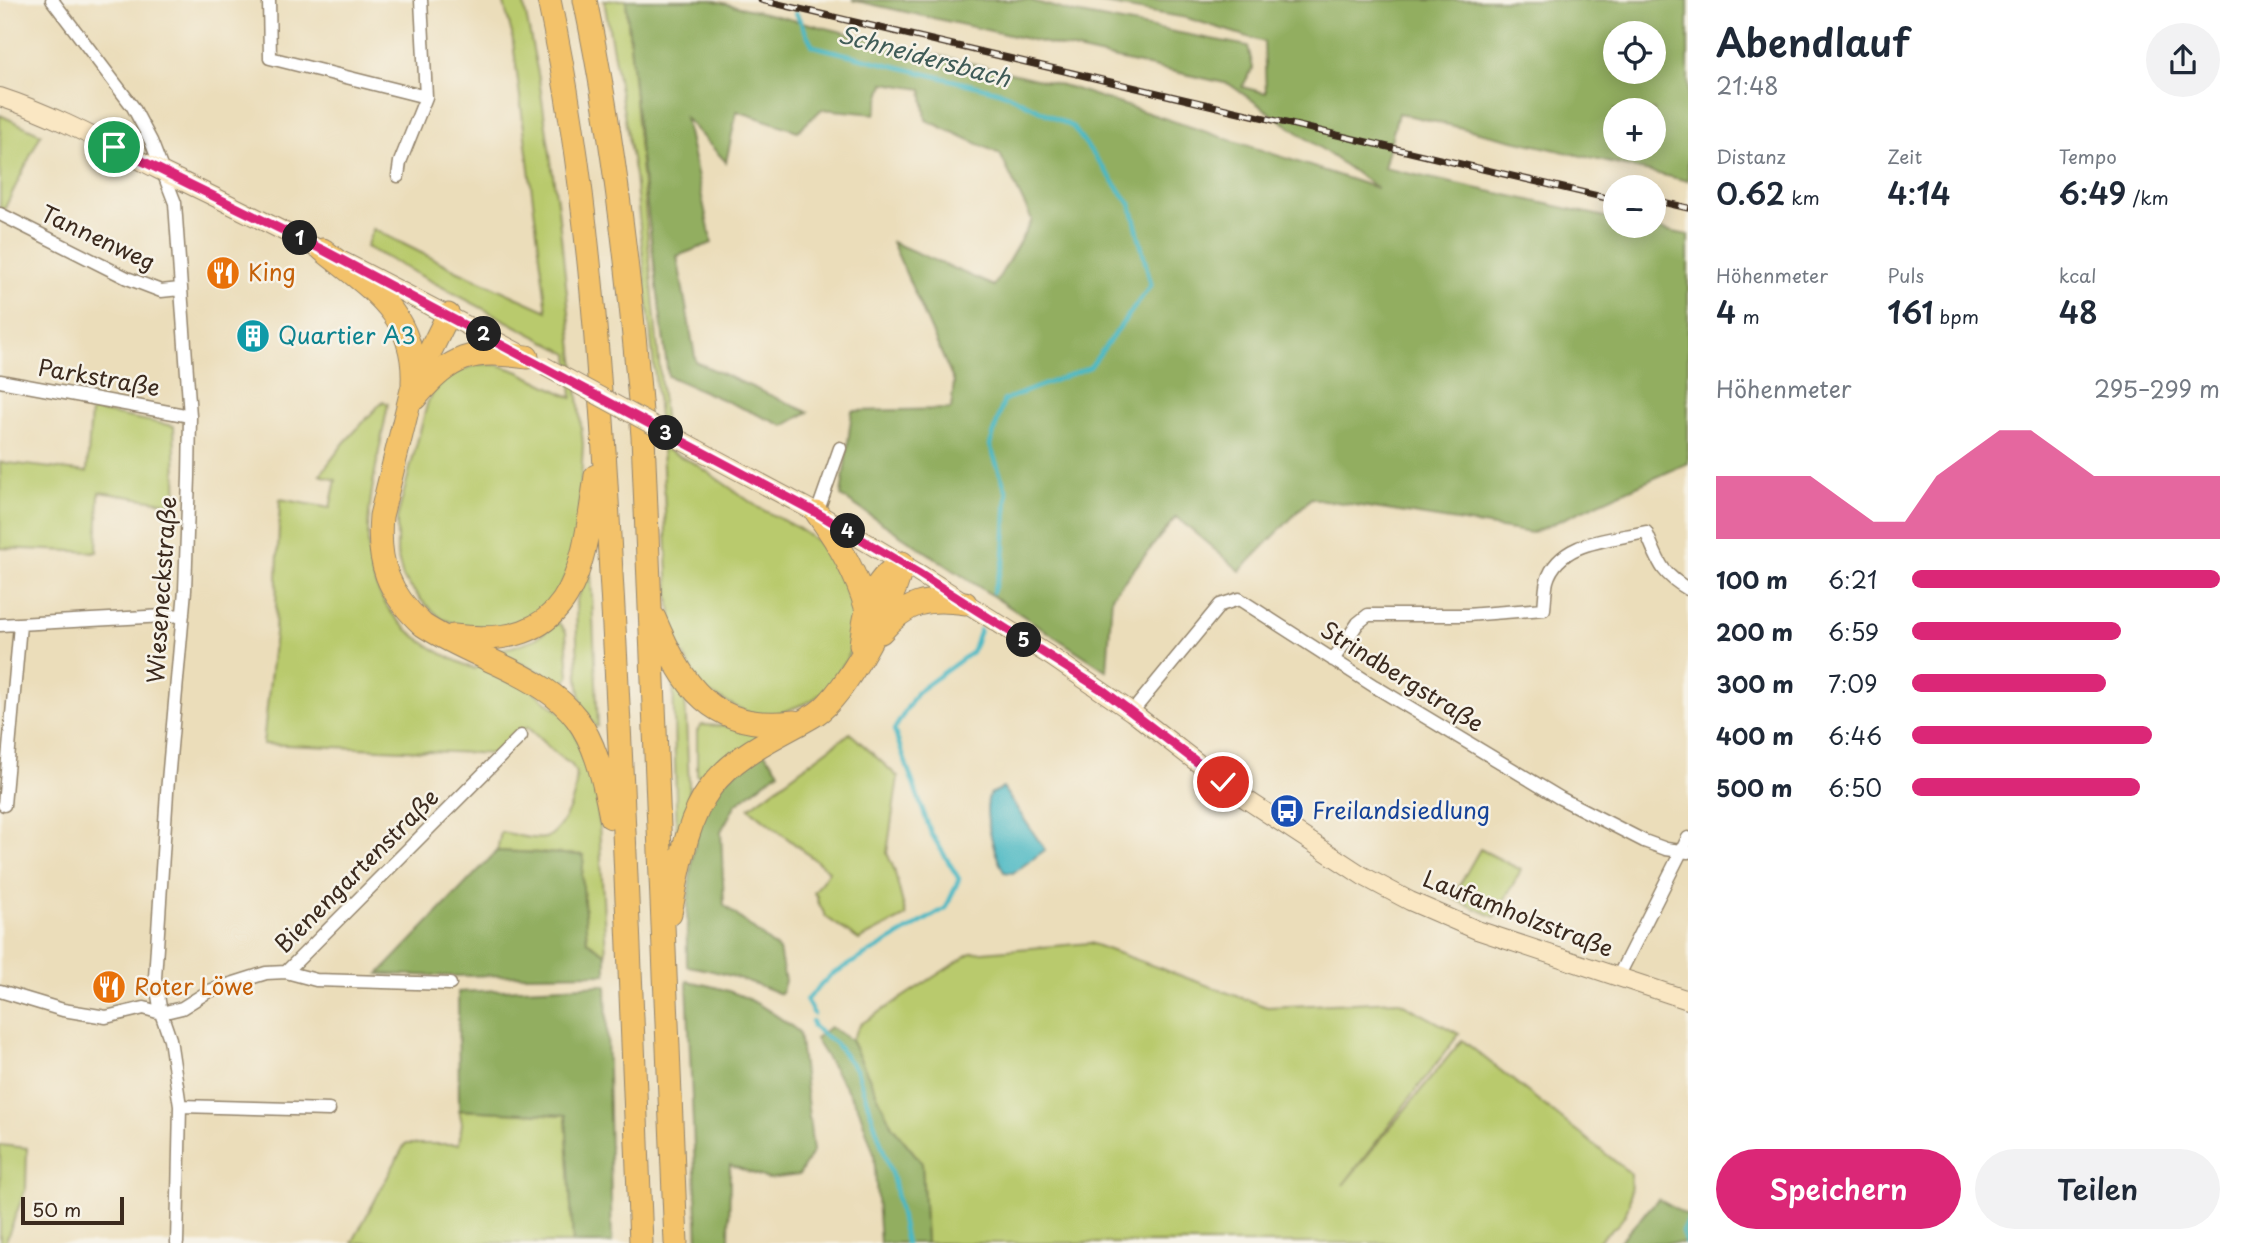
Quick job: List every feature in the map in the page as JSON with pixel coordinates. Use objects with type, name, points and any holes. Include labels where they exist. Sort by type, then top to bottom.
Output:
[{"type":"highway","points":[[549,0],[571,119],[603,425],[617,670],[641,1243]]},
{"type":"highway","points":[[585,0],[609,131],[635,333],[643,436],[676,1243]]},
{"type":"highway","points":[[323,250],[380,298],[403,325],[412,358],[413,386]]},
{"type":"highway","points":[[448,315],[413,386],[406,408],[384,498],[380,532],[384,567],[396,595],[408,612],[431,631],[529,678],[565,704],[578,719],[597,757],[625,892]]},
{"type":"highway","points":[[406,408],[438,373],[448,365],[469,356],[496,354],[535,362]]},
{"type":"highway","points":[[431,631],[486,639],[519,633],[550,616],[566,597],[575,581],[589,521],[603,425]]},
{"type":"highway","points":[[817,513],[846,558],[866,607]]},
{"type":"highway","points":[[663,947],[687,842],[701,802],[712,786],[738,760],[815,714],[838,694],[892,598],[902,563]]},
{"type":"highway","points":[[859,659],[866,607],[885,575],[902,563]]},
{"type":"highway","points":[[859,659],[891,620],[909,607],[928,600],[965,603]]},
{"type":"highway","points":[[650,609],[676,667],[687,683],[707,702],[747,723],[800,721]]},
{"type":"main road","name":"Laufamholzstraße","points":[[0,97],[52,118],[323,250],[817,513],[992,619],[1132,712],[1250,802],[1377,884],[1477,930],[1688,1000]]},
{"type":"street","name":"Wieseneckstraße","points":[[52,0],[134,107],[176,203],[190,416],[183,615],[167,792],[155,978],[170,1039],[180,1106],[177,1243]]},
{"type":"street","points":[[269,0],[271,58],[426,97]]},
{"type":"street","points":[[398,176],[400,162],[426,97],[421,0]]},
{"type":"street","name":"Tannenweg","points":[[0,214],[127,278],[161,290],[180,289]]},
{"type":"street","name":"Parkstraße","points":[[0,381],[190,416]]},
{"type":"street","points":[[817,513],[840,448]]},
{"type":"street","points":[[1333,660],[1358,622],[1368,615],[1467,615],[1544,609],[1548,580],[1560,558],[1581,546],[1646,532],[1662,570],[1670,579],[1688,589]]},
{"type":"street","name":"Strindbergstraße","points":[[1132,712],[1220,605],[1228,600],[1238,599],[1450,733],[1583,811],[1655,845],[1684,851]]},
{"type":"street","points":[[0,625],[183,615]]},
{"type":"street","points":[[4,805],[20,625]]},
{"type":"street","name":"Bienengartenstraße","points":[[162,1013],[182,1008],[209,990],[266,973],[286,972],[521,736]]},
{"type":"street","points":[[1618,978],[1684,851],[1688,838]]},
{"type":"street","points":[[286,972],[316,980],[450,984]]},
{"type":"street","points":[[0,991],[63,1010],[106,1017],[144,1008],[162,1013]]},
{"type":"street","points":[[180,1106],[329,1110]]},
{"type":"green space","points":[[503,0],[523,0],[539,79],[558,209],[583,444],[579,522],[570,568],[556,597],[531,618],[502,627],[462,626],[442,619],[422,601],[403,578],[397,554],[397,518],[428,401],[440,383],[452,373],[480,364],[499,365],[519,372],[572,398],[569,354],[366,247],[373,229],[547,311],[512,34]]},
{"type":"green space","points":[[604,0],[626,0],[667,450],[696,464],[759,508],[817,541],[843,571],[855,610],[851,648],[847,659],[827,689],[811,701],[775,715],[754,716],[703,690],[674,638],[669,597],[662,447],[635,176]]},
{"type":"green space","points":[[626,0],[711,0],[1069,87],[1377,188],[1229,84],[852,0],[1029,0],[1075,13],[1248,46],[1253,68],[1242,87],[1266,93],[1264,42],[1187,18],[1081,0],[1688,0],[1688,181],[1398,113],[1384,168],[1603,216],[1603,238],[1666,238],[1666,230],[1688,235],[1688,463],[1532,533],[1311,498],[1240,571],[1176,517],[1112,596],[1107,671],[841,496],[852,411],[951,409],[954,382],[892,242],[994,286],[1032,220],[1000,154],[926,120],[922,89],[884,83],[875,114],[822,109],[798,131],[737,111],[726,162],[685,118],[712,243],[677,256],[696,362],[808,412],[784,426],[668,376],[640,148]]},
{"type":"green space","points":[[0,115],[41,134],[4,210],[0,208]]},
{"type":"green space","points":[[383,401],[388,404],[368,526],[370,560],[379,592],[398,620],[429,646],[475,669],[478,666],[528,687],[569,719],[597,787],[606,954],[587,941],[582,875],[584,855],[497,851],[501,832],[535,839],[552,834],[565,818],[574,795],[576,774],[573,767],[527,727],[498,754],[263,744],[275,633],[280,499],[330,508],[336,480],[320,475],[344,443]]},
{"type":"green space","points":[[91,410],[174,426],[177,504],[99,492],[97,552],[0,548],[0,462],[87,472]]},
{"type":"green space","points":[[588,574],[591,574],[596,727],[582,708],[578,679],[576,601]]},
{"type":"green space","points":[[558,622],[566,632],[569,677],[562,687],[546,675],[492,650],[535,639]]},
{"type":"green space","points":[[673,677],[682,688],[685,698],[690,807],[677,843]]},
{"type":"green space","points":[[702,725],[766,732],[701,782],[697,774],[697,731]]},
{"type":"green space","points":[[850,733],[898,777],[887,853],[906,916],[859,940],[826,917],[817,900],[818,897],[814,893],[829,871],[749,808]]},
{"type":"green space","points":[[764,752],[779,771],[736,804],[721,831],[724,905],[779,950],[785,981],[781,994],[735,977],[687,966],[690,874],[707,805],[721,783]]},
{"type":"green space","points":[[1480,849],[1521,870],[1495,917],[1452,898]]},
{"type":"green space","points":[[497,851],[584,855],[582,875],[587,941],[606,954],[606,974],[379,974]]},
{"type":"green space","points":[[1090,943],[1267,1007],[1398,1001],[1459,1034],[1343,1185],[1462,1040],[1631,1174],[1630,1199],[1625,1215],[1596,1243],[926,1243],[922,1163],[892,1126],[851,1040],[861,1024],[971,953]]},
{"type":"green space","points":[[687,981],[720,988],[747,998],[799,1032],[813,1151],[799,1175],[768,1179],[730,1165],[729,1243],[698,1243]]},
{"type":"green space","points":[[606,985],[612,1243],[573,1243],[566,1115],[459,1110],[458,992]]},
{"type":"green space","points":[[830,1027],[851,1040],[892,1126],[922,1163],[926,1243],[880,1243],[874,1154],[859,1109],[815,1039]]},
{"type":"green space","points":[[459,1110],[566,1115],[573,1243],[352,1243],[405,1144],[459,1144],[462,1123]]},
{"type":"green space","points":[[0,1145],[27,1148],[26,1188],[5,1243],[0,1243]]},
{"type":"green space","points":[[1658,1199],[1688,1216],[1688,1243],[1618,1243]]},
{"type":"water","points":[[1003,788],[1045,850],[1013,873],[1004,872],[993,845],[988,822],[990,794]]},
{"type":"waterway","name":"Schneidersbach","points":[[796,13],[813,46],[1004,93],[1073,127],[1131,205],[1151,285],[1090,367],[1004,400],[990,445],[1007,493],[1004,559],[993,592]]},
{"type":"waterway","name":"Schneidersbach","points":[[814,1014],[806,1000],[831,975],[946,908],[959,879],[931,833],[894,730],[917,692],[972,652],[980,630]]},
{"type":"waterway","name":"Schneidersbach","points":[[812,1021],[813,1027],[835,1043],[857,1071],[893,1179],[906,1243]]},
{"type":"waterway","points":[[1686,1243],[1682,1232],[1688,1219]]},
{"type":"railway","points":[[761,0],[1603,197]]},
{"type":"railway","points":[[1666,203],[1688,208]]},
{"type":"place","name":"King","points":[[223,273]]},
{"type":"place","name":"Quartier A3","points":[[253,336]]},
{"type":"place","name":"Freilandsiedlung","points":[[1287,811]]},
{"type":"place","name":"Roter Löwe","points":[[109,987]]},
{"type":"route","points":[[114,147],[323,250],[817,513],[918,573],[1104,691],[1223,782]]}]
